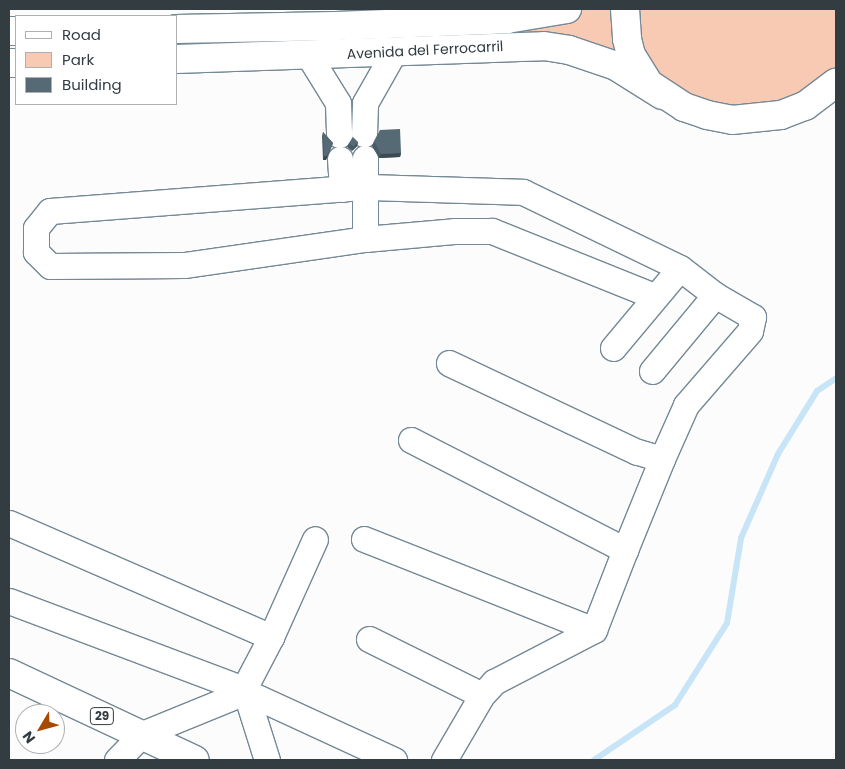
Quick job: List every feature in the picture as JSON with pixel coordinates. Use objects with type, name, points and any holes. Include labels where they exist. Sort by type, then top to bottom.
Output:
[{"type":"main road","name":"Avenida del Ferrocarril","points":[[178,29],[336,26],[507,19],[567,9]]},
{"type":"main road","points":[[626,9],[627,39],[631,55],[649,84],[662,95],[707,115],[757,119],[805,106],[836,83]]},
{"type":"main road","name":"Avenida del Ferrocarril","points":[[178,59],[309,56],[509,46],[570,50],[616,66],[662,95]]},
{"type":"main road","name":"29","points":[[9,673],[195,760]]},
{"type":"lane","points":[[364,134],[365,103],[394,52]]},
{"type":"lane","points":[[309,56],[338,103],[340,147],[354,188],[365,239]]},
{"type":"lane","points":[[338,103],[365,103]]},
{"type":"lane","points":[[354,188],[365,158]]},
{"type":"lane","points":[[444,760],[482,695],[494,682],[594,630],[624,550],[686,405],[750,331],[753,317],[715,295],[680,268],[523,192],[354,188],[50,211],[36,228],[36,252],[50,266],[184,265],[365,239],[454,231],[492,231],[654,296]]},
{"type":"lane","points":[[613,348],[654,296],[680,268]]},
{"type":"lane","points":[[652,371],[715,295]]},
{"type":"lane","points":[[449,363],[637,452],[662,459]]},
{"type":"lane","points":[[411,440],[624,550]]},
{"type":"lane","points":[[9,523],[271,637]]},
{"type":"lane","points":[[266,760],[245,692],[315,539]]},
{"type":"lane","points":[[364,539],[594,630]]},
{"type":"lane","points":[[9,602],[245,692],[394,760]]},
{"type":"lane","points":[[369,639],[482,695]]},
{"type":"lane","points":[[117,760],[142,734],[245,692]]},
{"type":"green space","points":[[567,9],[836,9],[836,83],[732,120],[616,66],[509,46],[508,32]]},
{"type":"building","points":[[400,129],[401,153],[381,154],[374,141],[380,130]]},
{"type":"building","points":[[323,132],[333,143],[327,156],[324,156]]},
{"type":"building","points":[[353,137],[358,142],[354,147],[349,143]]},
{"type":"waterway","points":[[594,760],[675,705],[727,623],[741,538],[778,454],[817,391],[836,378]]}]
